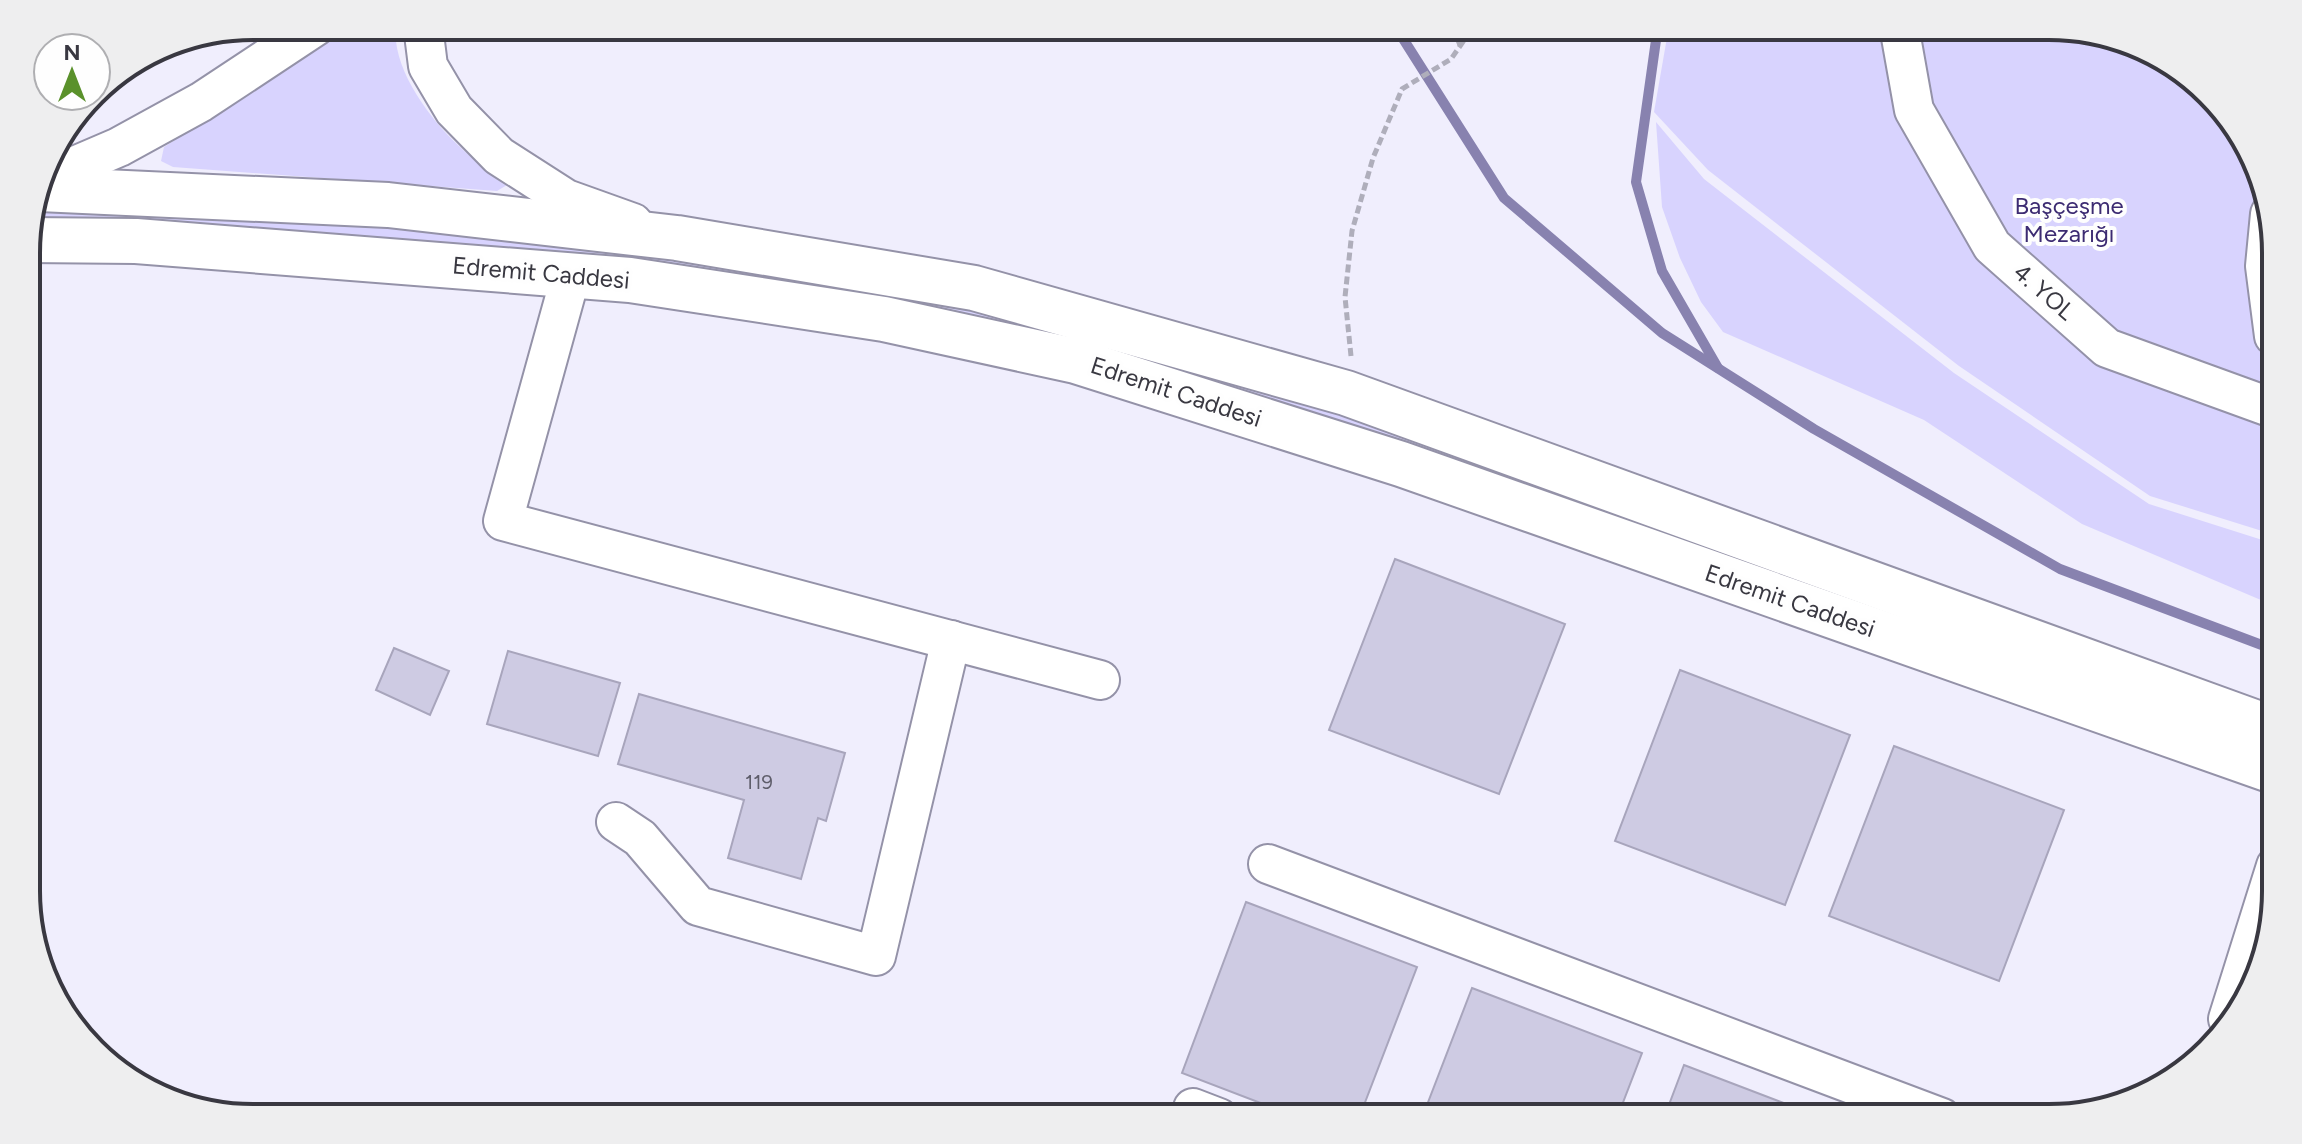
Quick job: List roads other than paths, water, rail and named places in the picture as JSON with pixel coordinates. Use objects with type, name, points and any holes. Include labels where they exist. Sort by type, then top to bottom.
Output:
[{"type":"highway","name":"Edremit Caddesi","points":[[50,189],[388,205],[677,238],[974,288],[1346,393],[2262,725]]},
{"type":"highway","name":"Edremit Caddesi","points":[[40,240],[136,241],[630,280],[884,319],[1076,361],[1401,464],[2262,767]]},
{"type":"street","points":[[55,174],[119,147],[201,102],[295,40]]},
{"type":"street","points":[[425,40],[428,66],[454,110],[499,156],[566,199],[677,238]]},
{"type":"street","name":"4. YOL","points":[[1902,40],[1914,110],[1992,246],[2107,348],[2262,404]]},
{"type":"street","points":[[571,275],[503,521],[1100,680]]},
{"type":"street","points":[[616,822],[640,838],[698,906],[876,956],[951,640]]},
{"type":"street","points":[[1268,864],[1905,1104]]},
{"type":"street","points":[[2237,990],[2260,916]]},
{"type":"waterway","points":[[1404,40],[1504,198],[1662,333],[1814,429],[2060,569],[2262,645]]},
{"type":"waterway","points":[[1656,40],[1636,182],[1662,271],[1718,368]]},
{"type":"park label","name":"Başçeşme Mezarığı","points":[[2069,220]]}]
